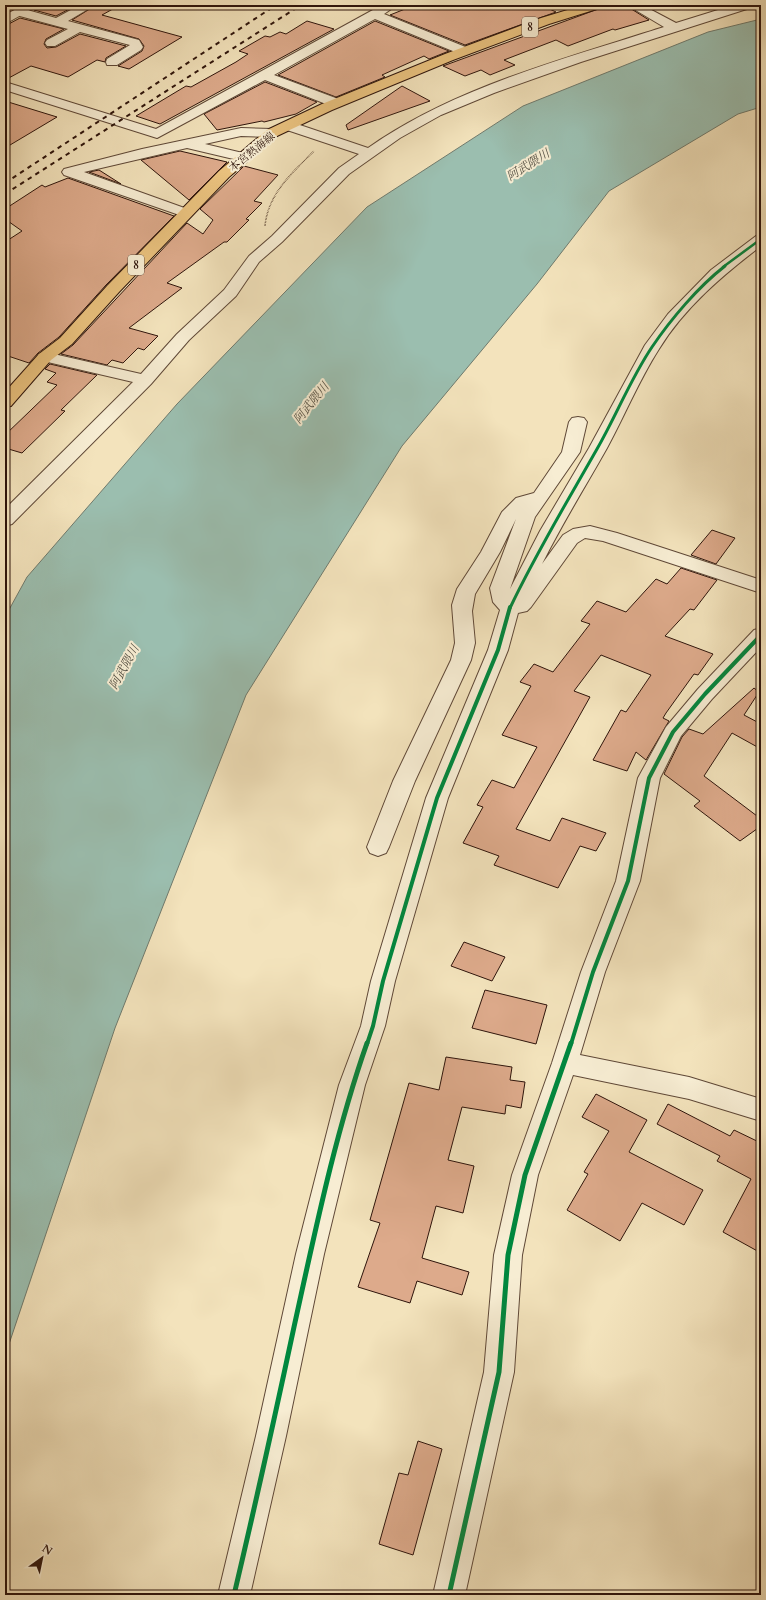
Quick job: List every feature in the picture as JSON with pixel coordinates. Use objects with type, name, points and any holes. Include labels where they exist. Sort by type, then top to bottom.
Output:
[{"type":"main road","name":"本宮熱海線","points":[[5,402],[45,357],[66,341],[185,214],[242,157],[272,134],[336,103],[464,51],[545,21],[596,5]]},
{"type":"street","points":[[5,20],[33,5]]},
{"type":"street","points":[[58,22],[89,5]]},
{"type":"street","points":[[157,134],[391,5]]},
{"type":"street","points":[[633,5],[673,27]]},
{"type":"street","points":[[5,520],[145,380],[183,337],[230,293],[254,259],[277,239],[344,171],[395,135],[436,112],[489,90],[673,27],[746,5]]},
{"type":"street","points":[[20,12],[135,43],[137,47],[112,62]]},
{"type":"street","points":[[374,14],[464,51]]},
{"type":"street","points":[[51,43],[78,28]]},
{"type":"street","points":[[264,75],[336,103]]},
{"type":"street","points":[[5,86],[187,144],[242,157]]},
{"type":"street","points":[[289,126],[370,153]]},
{"type":"street","points":[[185,214],[69,172],[241,132],[272,134]]},
{"type":"street","points":[[234,1595],[271,1436],[310,1254],[352,1085],[373,1026],[383,981],[437,798],[498,650],[510,608],[549,531],[602,441],[651,348],[674,317],[716,272],[761,239]]},
{"type":"street","points":[[45,357],[145,380]]},
{"type":"street","points":[[510,608],[503,602],[500,588],[526,517],[571,452],[578,422]]},
{"type":"street","points":[[378,847],[404,781],[461,660],[465,642],[462,614],[464,600],[469,584],[487,559],[501,527],[518,504],[539,497]]},
{"type":"street","points":[[510,608],[520,606],[524,602],[570,539],[576,533],[586,531],[761,587]]},
{"type":"street","points":[[450,1595],[498,1372],[508,1254],[524,1175],[566,1063],[593,972],[628,881],[649,778],[673,732],[704,694],[761,635]]},
{"type":"street","points":[[566,1063],[674,1084],[734,1099],[761,1110]]},
{"type":"path","points":[[265,226],[267,210],[279,190],[316,149],[329,139]]},
{"type":"water","name":"阿武隈川","points":[[761,19],[761,107],[738,114],[609,191],[537,284],[402,446],[246,695],[115,1028],[5,1356],[5,617],[27,577],[177,404],[367,207],[523,106],[708,32]]},
{"type":"building","points":[[44,5],[77,5],[56,16],[34,10]]},
{"type":"building","points":[[96,5],[120,5],[102,15],[182,37],[129,69],[118,66],[142,51],[144,46],[139,39],[72,20]]},
{"type":"building","points":[[415,5],[541,5],[556,12],[465,45],[390,15]]},
{"type":"building","points":[[609,5],[625,5],[649,20],[615,30],[613,29],[568,46],[556,40],[504,60],[515,65],[490,75],[481,70],[465,76],[443,66]]},
{"type":"building","points":[[20,18],[64,29],[46,39],[44,44],[47,48],[56,47],[80,34],[126,46],[106,58],[105,62],[97,60],[68,77],[31,66],[5,80],[5,26]]},
{"type":"building","points":[[307,21],[334,29],[160,124],[136,116],[186,86],[191,87],[236,62],[248,54],[239,51],[265,36],[270,37],[280,32],[286,34]]},
{"type":"building","points":[[375,21],[449,51],[429,59],[424,56],[382,75],[385,77],[336,97],[278,75]]},
{"type":"building","points":[[265,82],[317,102],[296,114],[264,122],[262,121],[217,130],[204,114]]},
{"type":"building","points":[[402,86],[430,101],[348,130],[346,125]]},
{"type":"building","points":[[5,101],[57,117],[5,148]]},
{"type":"building","points":[[180,151],[227,162],[189,200],[141,160]]},
{"type":"building","points":[[244,166],[278,175],[254,201],[262,203],[246,219],[249,220],[227,242],[224,242],[167,283],[182,288],[129,328],[158,336],[144,350],[138,348],[123,363],[112,360],[107,365],[61,354],[73,345],[187,223],[203,234],[213,220],[200,209]]},
{"type":"building","points":[[99,170],[121,184],[89,172]]},
{"type":"building","points":[[68,178],[174,216],[106,285],[59,337],[38,353],[29,363],[5,355],[5,242],[22,231],[5,219],[5,209],[42,185],[45,187]]},
{"type":"building","points":[[50,364],[97,375],[61,410],[65,411],[22,453],[5,448],[5,435],[57,385],[47,382],[56,373],[45,369]]},
{"type":"building","points":[[712,530],[735,538],[716,564],[691,555]]},
{"type":"building","points":[[681,568],[717,580],[694,610],[690,609],[665,636],[713,654],[698,675],[694,674],[666,713],[663,718],[669,721],[646,760],[636,752],[627,771],[593,760],[621,710],[626,712],[651,675],[601,655],[574,691],[590,697],[516,829],[550,841],[562,818],[606,833],[596,851],[580,846],[558,888],[494,865],[499,856],[463,843],[483,807],[477,805],[492,780],[514,788],[537,747],[502,735],[531,686],[520,682],[534,664],[553,672],[590,624],[581,621],[597,601],[626,612],[656,579],[667,584]]},
{"type":"building","points":[[754,688],[759,692],[744,715],[761,724],[761,749],[732,733],[704,776],[761,819],[761,826],[740,841],[694,806],[700,801],[664,774],[682,737],[689,729],[703,734]]},
{"type":"building","points":[[464,942],[505,957],[492,981],[451,966]]},
{"type":"building","points":[[485,990],[547,1005],[536,1044],[472,1028]]},
{"type":"building","points":[[446,1057],[512,1067],[510,1080],[525,1082],[521,1108],[506,1105],[505,1114],[462,1107],[448,1160],[474,1166],[463,1213],[436,1206],[422,1258],[469,1272],[462,1295],[417,1281],[410,1303],[358,1287],[380,1223],[370,1220],[409,1083],[439,1090]]},
{"type":"building","points":[[596,1094],[647,1120],[629,1152],[703,1190],[684,1225],[642,1203],[620,1241],[567,1210],[588,1174],[584,1172],[609,1131],[582,1117]]},
{"type":"building","points":[[668,1104],[730,1136],[734,1130],[761,1143],[761,1253],[723,1232],[751,1179],[717,1161],[720,1156],[657,1124]]},
{"type":"building","points":[[418,1441],[442,1449],[413,1555],[379,1544],[399,1473],[408,1475]]},
{"type":"railway","points":[[5,183],[276,5]]},
{"type":"railway","points":[[5,194],[301,5]]},
{"type":"cycle path","points":[[234,1595],[271,1436],[310,1254],[352,1085],[373,1026],[383,981],[437,798],[498,650],[510,608],[549,531],[598,448],[651,348],[674,317],[716,273],[761,239]]},
{"type":"cycle path","points":[[449,1595],[499,1372],[508,1255],[525,1175],[565,1063],[593,972],[628,881],[649,778],[673,732],[705,694],[761,635]]}]
